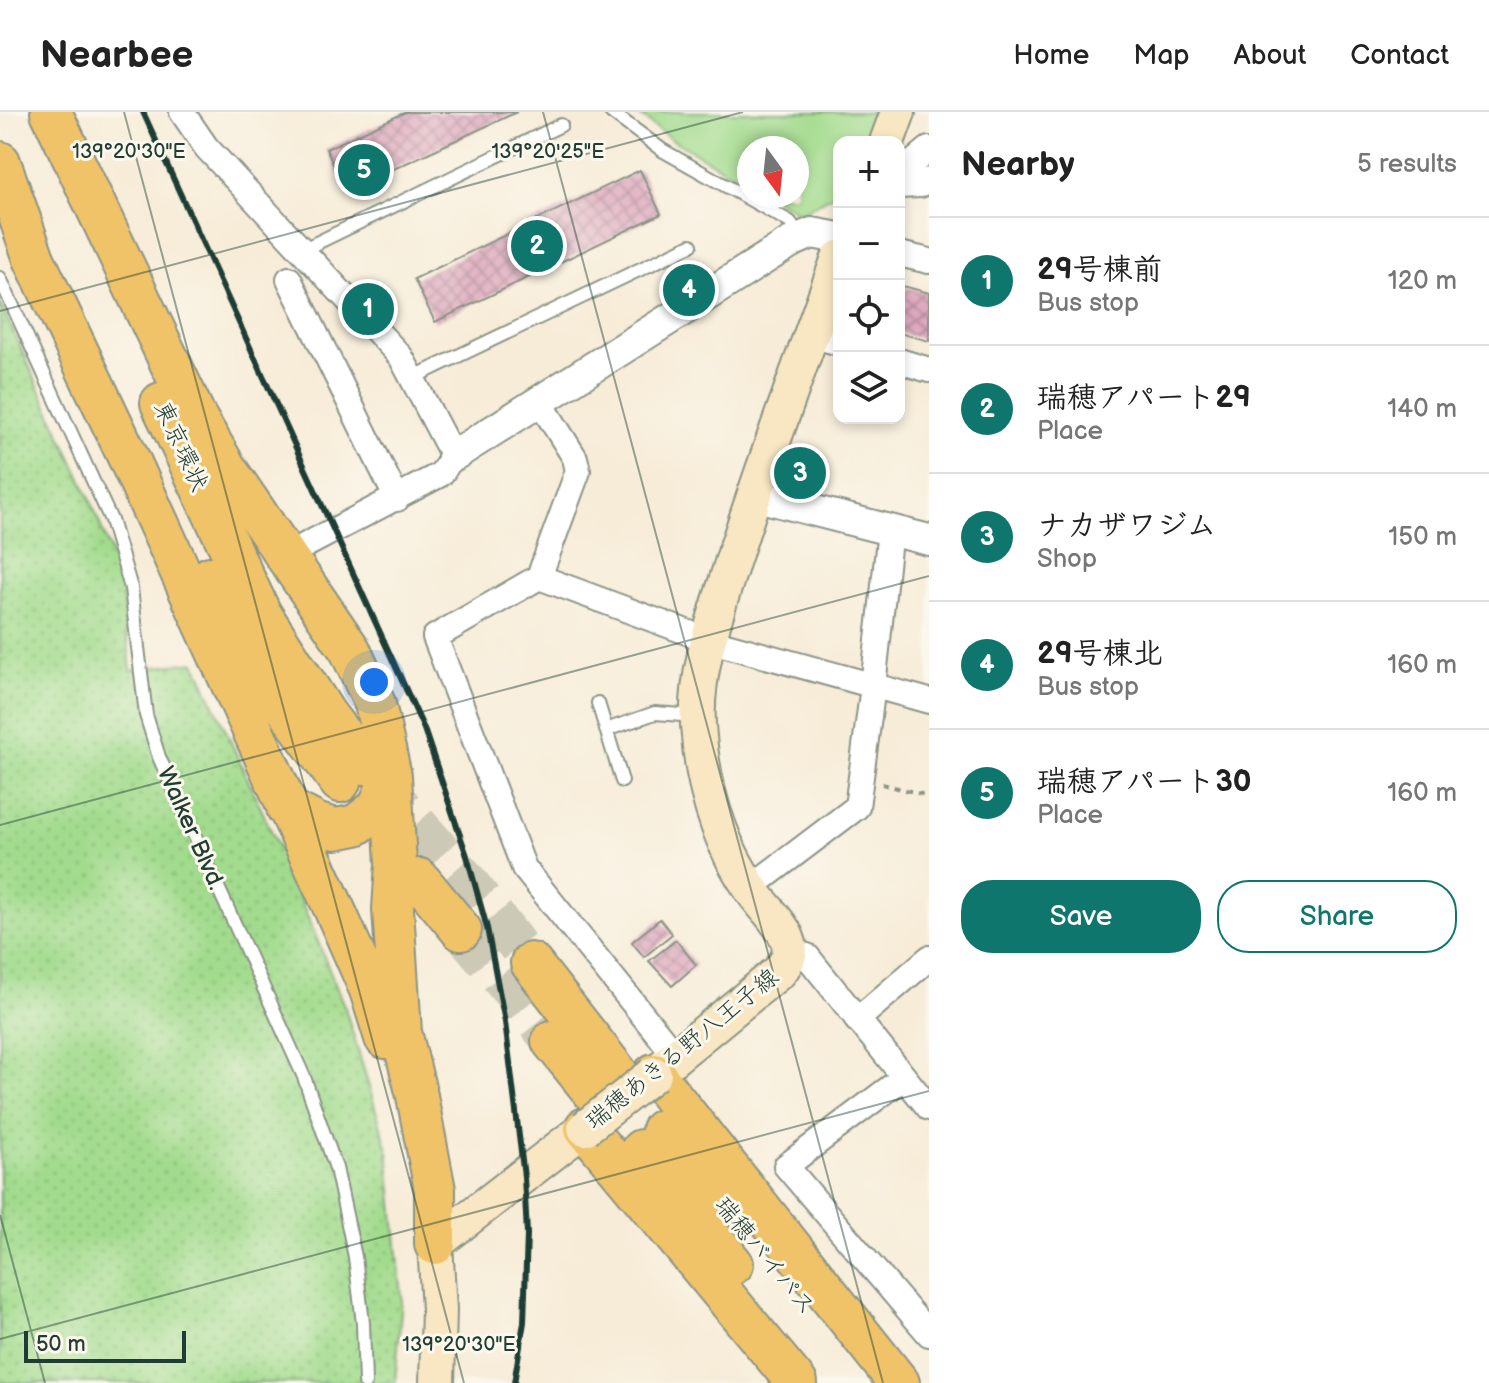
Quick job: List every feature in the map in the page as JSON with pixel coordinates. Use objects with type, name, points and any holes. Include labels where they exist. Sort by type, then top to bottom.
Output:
[{"type":"highway","name":"東京環状","points":[[28,112],[207,504],[261,614],[365,774]]},
{"type":"highway","points":[[51,112],[196,417],[227,470],[350,650],[375,704],[365,774],[396,864],[393,909],[401,1032],[435,1190],[435,1244]]},
{"type":"highway","name":"東京環状","points":[[0,135],[54,241],[253,662],[292,720],[365,774]]},
{"type":"highway","points":[[0,162],[34,259],[130,461],[370,990],[407,1119],[423,1203],[435,1244]]},
{"type":"highway","points":[[287,808],[318,824],[336,829],[356,825],[378,808],[365,774]]},
{"type":"highway","points":[[419,879],[461,930]]},
{"type":"highway","points":[[531,963],[625,1085],[899,1383]]},
{"type":"highway","points":[[552,1041],[625,1085],[797,1383]]},
{"type":"highway","name":"瑞穂バイパス","points":[[829,1383],[652,1140],[869,1383]]},
{"type":"main road","points":[[889,136],[898,112]]},
{"type":"main road","name":"瑞穂あきる野八王子線","points":[[435,1244],[625,1085],[780,971],[787,961],[790,952],[784,932],[750,888],[723,841],[712,812],[703,775],[698,717],[700,677],[708,640],[753,495],[825,339],[835,280]]},
{"type":"main road","points":[[435,1244],[439,1309],[437,1383]]},
{"type":"street","points":[[182,112],[206,147],[401,357],[453,456]]},
{"type":"street","points":[[905,166],[929,149]]},
{"type":"street","points":[[905,186],[921,185],[929,180]]},
{"type":"street","points":[[287,555],[441,474],[453,456],[801,237],[812,233],[833,237]]},
{"type":"street","points":[[905,255],[929,261]]},
{"type":"street","points":[[289,279],[397,499]]},
{"type":"street","points":[[905,363],[929,370]]},
{"type":"street","points":[[540,402],[575,458],[578,471],[539,577],[435,637],[524,868],[625,1085]]},
{"type":"street","points":[[753,495],[929,540]]},
{"type":"street","points":[[750,888],[857,807],[890,530]]},
{"type":"street","points":[[539,577],[708,640],[929,701]]},
{"type":"street","points":[[790,952],[807,956],[929,1108]]},
{"type":"street","points":[[857,1020],[929,958]]},
{"type":"street","points":[[903,1078],[786,1166],[929,1334]]},
{"type":"lane","points":[[611,112],[662,150],[790,222],[801,237]]},
{"type":"lane","points":[[300,251],[561,125]]},
{"type":"lane","points":[[414,377],[691,245]]},
{"type":"lane","name":"Walker Blvd.","points":[[0,278],[111,520],[122,552],[131,588],[146,715],[159,757],[304,1077],[336,1168],[355,1257],[363,1323],[365,1383]]},
{"type":"lane","points":[[598,703],[622,781]]},
{"type":"lane","points":[[606,730],[655,713],[698,717]]},
{"type":"path","points":[[860,779],[929,796]]},
{"type":"green space","points":[[635,112],[878,112],[870,136],[833,136],[833,195],[800,213],[791,208],[809,208],[809,136],[737,136],[737,177],[671,139]]},
{"type":"green space","points":[[0,303],[88,494],[120,576],[131,670],[195,662],[286,864],[345,1008],[388,1150],[402,1298],[395,1383],[0,1383]]},
{"type":"building","points":[[406,112],[517,112],[346,191],[326,149]]},
{"type":"building","points":[[640,170],[661,214],[435,322],[414,279]]},
{"type":"building","points":[[905,287],[929,293],[929,341],[905,335]]},
{"type":"building","points":[[660,919],[672,934],[644,957],[632,942]]},
{"type":"building","points":[[676,940],[696,965],[672,986],[649,961]]},
{"type":"tunnel","points":[[377,779],[465,878],[531,963]]},
{"type":"tunnel","points":[[461,930],[552,1041]]},
{"type":"tunnel","points":[[618,1074],[662,1130]]},
{"type":"tunnel","points":[[594,1093],[641,1150]]},
{"type":"railway","points":[[143,112],[424,729],[467,856],[487,928],[505,1022],[524,1177],[527,1234],[524,1322],[514,1383]]},
{"type":"place","name":"瑞穂アパート30","points":[[364,170]]},
{"type":"place","name":"瑞穂アパート29","points":[[537,246]]},
{"type":"place","name":"29号棟北","points":[[689,290]]},
{"type":"place","name":"29号棟前","points":[[368,309]]},
{"type":"place","name":"ナカザワジム","points":[[800,473]]}]
